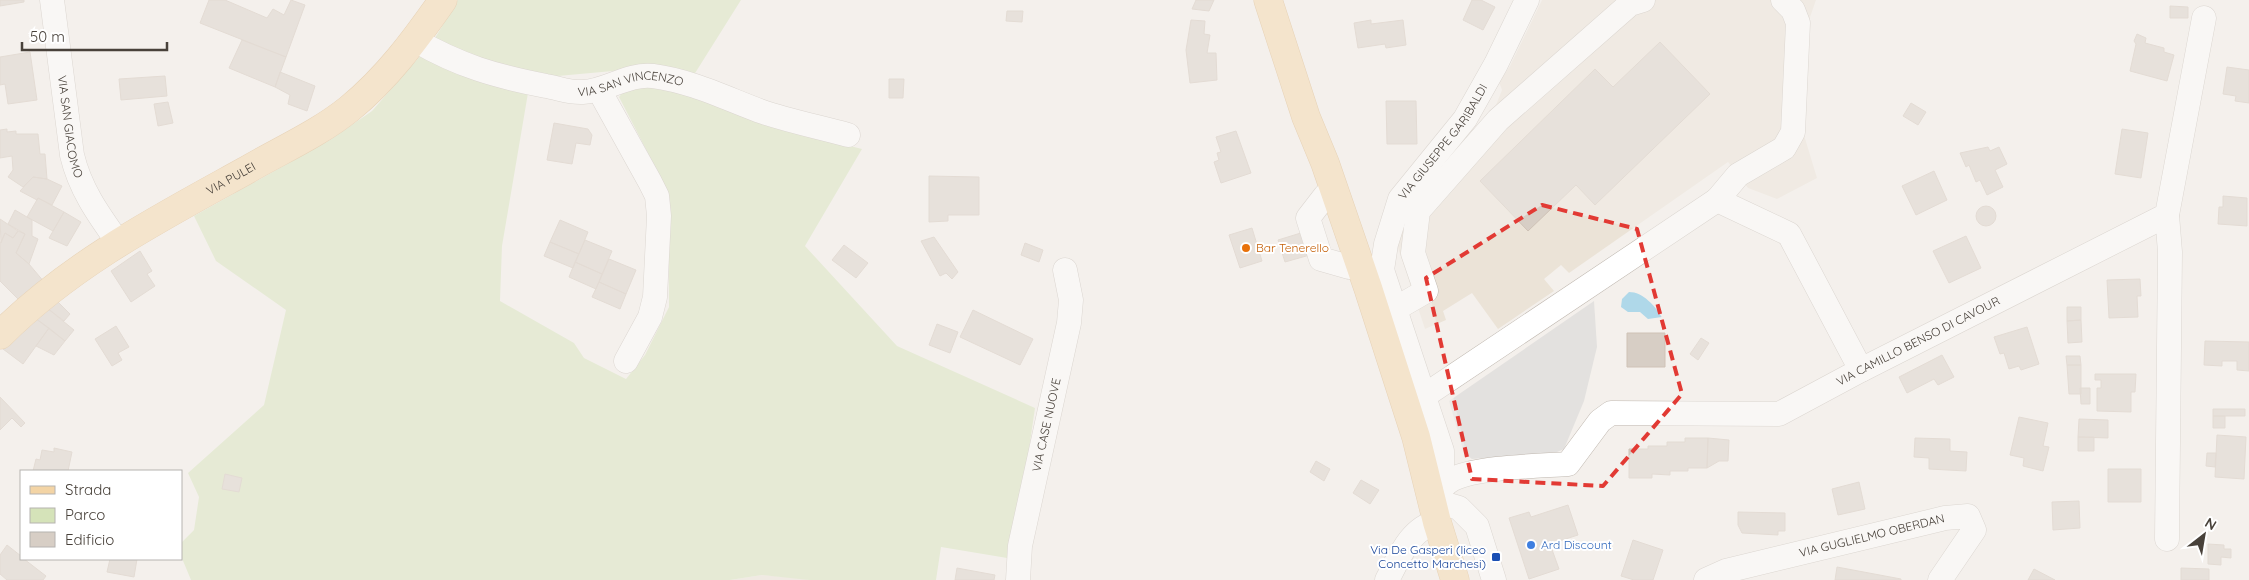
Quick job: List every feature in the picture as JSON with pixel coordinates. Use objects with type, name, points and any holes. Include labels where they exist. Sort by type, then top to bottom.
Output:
[{"type":"main road","name":"VIA PULEI","points":[[0,335],[18,317],[66,277],[118,242],[311,134],[348,110],[380,81],[415,40],[443,0]]},
{"type":"main road","points":[[1268,0],[1306,117],[1375,279],[1455,580]]},
{"type":"main road","points":[[1306,117],[1315,165],[1404,439],[1434,500]]},
{"type":"street","name":"VIA SAN GIACOMO","points":[[52,0],[72,155],[77,176],[89,201],[118,242]]},
{"type":"street","name":"VIA GIUSEPPE GARIBALDI","points":[[1375,279],[1400,199],[1465,119],[1496,64],[1527,0]]},
{"type":"street","points":[[1395,309],[1426,291],[1413,253],[1418,211],[1498,120],[1630,4],[1643,0]]},
{"type":"street","points":[[1424,396],[1717,200],[1738,175],[1784,148],[1793,132],[1798,23],[1792,10],[1783,0]]},
{"type":"street","points":[[2167,539],[2170,252],[2167,215],[2204,18]]},
{"type":"street","name":"VIA SAN VINCENZO","points":[[415,40],[444,57],[505,78],[582,92],[599,90],[636,76],[652,76],[685,83],[720,94],[761,111],[848,135]]},
{"type":"street","points":[[599,90],[657,196],[659,216],[655,297],[647,324],[626,361]]},
{"type":"street","points":[[1717,200],[1788,234],[1861,370]]},
{"type":"street","name":"VIA CAMILLO BENSO DI CAVOUR","points":[[1481,472],[1568,464],[1600,421],[1611,413],[1779,414],[1861,370],[2167,215]]},
{"type":"street","name":"VIA CASE NUOVE","points":[[1018,580],[1020,546],[1069,323],[1071,300],[1065,270]]},
{"type":"street","points":[[1375,279],[1395,309],[1442,451],[1428,524],[1420,529],[1410,540]]},
{"type":"street","points":[[1442,451],[1463,466],[1481,472]]},
{"type":"street","points":[[1387,580],[1410,540],[1422,508],[1434,500],[1454,478],[1481,472]]},
{"type":"street","points":[[1434,500],[1459,508],[1477,526],[1494,580]]},
{"type":"street","name":"VIA GUGLIELMO OBERDAN","points":[[1706,580],[1735,569],[1945,518],[1968,516],[1974,530],[1940,580]]},
{"type":"highlighted area","points":[[1542,205],[1637,229],[1682,394],[1603,486],[1472,479],[1426,278]]},
{"type":"shaded area","points":[[1542,0],[1816,0],[1808,23],[1804,135],[1817,178],[1777,199],[1748,188],[1728,162],[1569,273],[1561,265],[1544,279],[1554,291],[1498,329],[1472,293],[1443,311],[1446,320],[1425,329],[1397,245],[1407,208],[1494,110],[1502,90],[1499,82],[1510,66]]},
{"type":"shaded area","points":[[1594,301],[1597,347],[1584,401],[1564,449],[1557,452],[1472,459],[1464,453],[1449,401]]},
{"type":"shaded area","points":[[762,575],[803,578],[809,580],[730,580]]},
{"type":"green space","points":[[458,0],[741,0],[692,78],[646,68],[547,77],[445,49],[435,38]]},
{"type":"green space","points":[[421,55],[528,93],[502,246],[500,301],[574,343],[584,358],[626,379],[645,355],[669,307],[668,192],[619,97],[628,86],[662,88],[678,92],[771,125],[862,149],[805,246],[897,346],[1035,408],[1013,559],[941,547],[936,580],[809,580],[762,575],[730,580],[191,580],[182,558],[182,542],[194,530],[199,497],[188,473],[264,405],[286,310],[216,261],[194,216],[330,140],[372,111]]},
{"type":"water","points":[[1629,292],[1644,297],[1662,317],[1648,319],[1640,312],[1628,312],[1621,307],[1622,299]]},
{"type":"building","points":[[0,0],[24,0],[24,2],[0,6]]},
{"type":"building","points":[[209,0],[225,0],[267,18],[273,9],[284,15],[291,0],[305,5],[286,57],[200,23]]},
{"type":"building","points":[[1196,0],[1214,0],[1209,11],[1192,9]]},
{"type":"building","points":[[1472,0],[1481,0],[1495,7],[1483,30],[1463,20]]},
{"type":"building","points":[[2170,6],[2188,7],[2188,18],[2170,18]]},
{"type":"building","points":[[1007,11],[1023,11],[1022,22],[1006,21]]},
{"type":"building","points":[[1191,20],[1205,21],[1204,34],[1210,35],[1207,53],[1216,53],[1217,80],[1190,83],[1186,50]]},
{"type":"building","points":[[1371,20],[1371,24],[1403,20],[1406,45],[1386,48],[1385,44],[1358,48],[1354,23]]},
{"type":"building","points":[[2137,34],[2146,38],[2145,43],[2164,48],[2164,52],[2174,55],[2167,81],[2130,71],[2136,44],[2134,41]]},
{"type":"building","points":[[242,40],[286,57],[275,87],[229,68]]},
{"type":"building","points":[[1660,42],[1710,94],[1595,205],[1576,185],[1528,231],[1480,181],[1595,69],[1613,87]]},
{"type":"building","points":[[30,52],[37,100],[8,104],[5,84],[0,85],[0,57]]},
{"type":"building","points":[[2227,67],[2249,70],[2249,103],[2235,101],[2236,96],[2223,94]]},
{"type":"building","points":[[280,72],[315,86],[307,111],[288,104],[290,95],[275,87]]},
{"type":"building","points":[[165,76],[167,96],[121,100],[119,79]]},
{"type":"building","points":[[889,79],[904,79],[903,98],[889,98]]},
{"type":"building","points":[[1386,101],[1416,101],[1417,144],[1387,144]]},
{"type":"building","points":[[168,102],[173,123],[158,126],[154,104]]},
{"type":"building","points":[[1911,103],[1926,112],[1918,125],[1903,116]]},
{"type":"building","points":[[554,123],[588,129],[592,135],[590,145],[576,143],[572,164],[547,160]]},
{"type":"building","points":[[7,129],[7,132],[16,131],[16,134],[38,134],[40,154],[45,154],[47,179],[33,177],[23,187],[8,177],[13,170],[12,156],[0,158],[0,130]]},
{"type":"building","points":[[2122,129],[2148,133],[2141,178],[2115,174]]},
{"type":"building","points":[[1236,131],[1251,173],[1221,183],[1214,162],[1219,160],[1217,153],[1221,152],[1216,137]]},
{"type":"building","points":[[1988,147],[1990,151],[1999,147],[2007,164],[1995,170],[2003,187],[1987,195],[1980,180],[1976,182],[1969,165],[1966,167],[1960,153]]},
{"type":"building","points":[[1934,171],[1947,200],[1916,215],[1902,186]]},
{"type":"building","points":[[929,176],[979,177],[979,215],[948,215],[948,221],[929,222]]},
{"type":"building","points":[[33,177],[47,179],[62,186],[52,205],[20,191]]},
{"type":"building","points":[[2223,196],[2247,198],[2247,226],[2218,224],[2219,207],[2223,207]]},
{"type":"building","points":[[38,198],[64,212],[53,231],[27,217]]},
{"type":"building","points":[[1986,206],[1993,209],[1996,216],[1993,223],[1986,226],[1979,223],[1976,216],[1979,209]]},
{"type":"building","points":[[15,210],[32,220],[32,236],[38,239],[29,264],[16,253],[25,234],[8,224]]},
{"type":"building","points":[[64,212],[81,222],[67,246],[49,238]]},
{"type":"building","points":[[0,219],[18,231],[13,238],[5,233],[1,243]]},
{"type":"building","points":[[560,220],[588,232],[579,254],[550,242]]},
{"type":"building","name":"Bar Tenerello","points":[[1252,228],[1262,261],[1240,268],[1229,235]]},
{"type":"building","points":[[1317,228],[1324,251],[1285,262],[1278,240]]},
{"type":"building","points":[[18,231],[25,234],[16,253],[29,264],[45,283],[20,301],[0,281],[0,244],[5,233],[13,238]]},
{"type":"building","points":[[1966,236],[1981,268],[1949,283],[1933,251]]},
{"type":"building","points":[[934,237],[958,272],[952,279],[946,273],[940,276],[921,241]]},
{"type":"building","points":[[585,240],[612,251],[602,274],[575,262]]},
{"type":"building","points":[[550,242],[579,254],[573,268],[544,256]]},
{"type":"building","points":[[1025,243],[1043,250],[1039,262],[1021,255]]},
{"type":"building","points":[[844,245],[868,263],[856,278],[832,260]]},
{"type":"building","points":[[140,251],[152,271],[147,274],[155,286],[131,302],[111,271]]},
{"type":"building","points":[[609,259],[636,270],[626,294],[599,282]]},
{"type":"building","points":[[575,262],[602,274],[596,289],[569,277]]},
{"type":"building","points":[[2140,279],[2141,296],[2137,296],[2138,317],[2109,318],[2107,280]]},
{"type":"building","points":[[599,282],[626,294],[620,309],[592,297]]},
{"type":"building","points":[[56,300],[70,314],[64,321],[47,308]]},
{"type":"building","points":[[2067,307],[2081,307],[2081,320],[2067,321]]},
{"type":"building","points":[[47,308],[74,330],[65,341],[35,318]]},
{"type":"building","points":[[973,310],[1033,339],[1020,365],[960,337]]},
{"type":"building","points":[[35,318],[49,328],[23,364],[3,349]]},
{"type":"building","points":[[2081,320],[2082,342],[2068,343],[2067,321]]},
{"type":"building","points":[[937,324],[958,332],[950,353],[929,345]]},
{"type":"building","points":[[116,326],[129,347],[118,353],[122,360],[112,366],[95,339]]},
{"type":"building","points":[[2027,327],[2039,364],[2021,370],[2019,366],[2009,369],[2004,353],[2000,354],[1994,337]]},
{"type":"building","points":[[49,328],[65,341],[54,355],[36,346]]},
{"type":"building","points":[[1627,333],[1665,333],[1665,367],[1627,367]]},
{"type":"building","points":[[1701,338],[1709,343],[1698,360],[1690,354]]},
{"type":"building","points":[[2205,341],[2249,342],[2249,371],[2237,370],[2237,361],[2222,361],[2222,366],[2204,365]]},
{"type":"building","points":[[1942,355],[1954,377],[1938,385],[1934,379],[1907,393],[1899,377]]},
{"type":"building","points":[[2066,356],[2080,356],[2081,365],[2067,365]]},
{"type":"building","points":[[2067,365],[2081,365],[2081,394],[2069,394]]},
{"type":"building","points":[[2095,374],[2136,374],[2135,392],[2131,392],[2131,412],[2097,411],[2097,388],[2101,388],[2101,380],[2095,380]]},
{"type":"building","points":[[2080,388],[2090,388],[2090,404],[2081,404]]},
{"type":"building","points":[[0,397],[25,423],[21,427],[12,418],[0,430]]},
{"type":"building","points":[[2213,409],[2245,409],[2245,416],[2213,416]]},
{"type":"building","points":[[2213,416],[2225,416],[2225,428],[2213,428]]},
{"type":"building","points":[[2019,417],[2048,423],[2043,446],[2049,447],[2043,471],[2023,466],[2024,458],[2010,455]]},
{"type":"building","points":[[2079,419],[2108,420],[2108,438],[2078,437]]},
{"type":"building","points":[[2217,435],[2246,437],[2244,479],[2215,477]]},
{"type":"building","points":[[2078,437],[2094,437],[2094,451],[2078,451]]},
{"type":"building","points":[[1685,438],[1708,438],[1707,468],[1688,468],[1688,471],[1670,471],[1670,475],[1652,474],[1652,478],[1629,478],[1629,449],[1667,446],[1667,442],[1685,442]]},
{"type":"building","points":[[1708,438],[1729,440],[1728,461],[1719,461],[1707,468]]},
{"type":"building","points":[[1915,438],[1950,439],[1950,451],[1967,452],[1966,471],[1929,469],[1929,458],[1914,457]]},
{"type":"building","points":[[54,448],[72,452],[68,470],[33,470],[36,459],[40,460],[42,450],[54,452]]},
{"type":"building","points":[[2207,453],[2216,453],[2215,467],[2206,466]]},
{"type":"building","points":[[1316,461],[1330,469],[1324,481],[1310,472]]},
{"type":"building","points":[[2108,469],[2141,469],[2141,502],[2108,502]]},
{"type":"building","points":[[225,474],[242,478],[239,492],[222,489]]},
{"type":"building","points":[[1361,480],[1379,490],[1370,504],[1353,493]]},
{"type":"building","points":[[1859,482],[1865,509],[1838,515],[1832,489]]},
{"type":"building","points":[[2079,501],[2080,528],[2053,530],[2052,502]]},
{"type":"building","points":[[1568,505],[1578,535],[1550,544],[1559,569],[1529,579],[1509,518],[1529,512],[1531,517]]},
{"type":"building","points":[[1738,512],[1785,513],[1785,531],[1778,531],[1778,535],[1742,533],[1738,525]]},
{"type":"building","points":[[1633,540],[1663,550],[1653,580],[1634,580],[1621,576]]},
{"type":"building","points":[[2208,544],[2224,545],[2224,549],[2231,549],[2231,558],[2221,557],[2221,565],[2208,564]]},
{"type":"building","points":[[7,545],[20,555],[20,560],[25,560],[46,576],[43,580],[7,580],[0,574],[0,555]]},
{"type":"building","points":[[110,560],[137,560],[134,577],[107,572]]},
{"type":"building","points":[[1837,567],[1901,579],[1901,580],[1835,580]]},
{"type":"building","points":[[957,568],[995,575],[994,580],[955,580]]},
{"type":"building","points":[[2181,568],[2209,569],[2209,580],[2181,580]]},
{"type":"building","points":[[2034,569],[2055,580],[2028,580]]},
{"type":"place","name":"Bar Tenerello","points":[[1246,248]]},
{"type":"place","name":"Ard Discount","points":[[1531,545]]},
{"type":"place","name":"Via De Gasperi (liceo Concetto Marchesi)","points":[[1496,557]]}]
